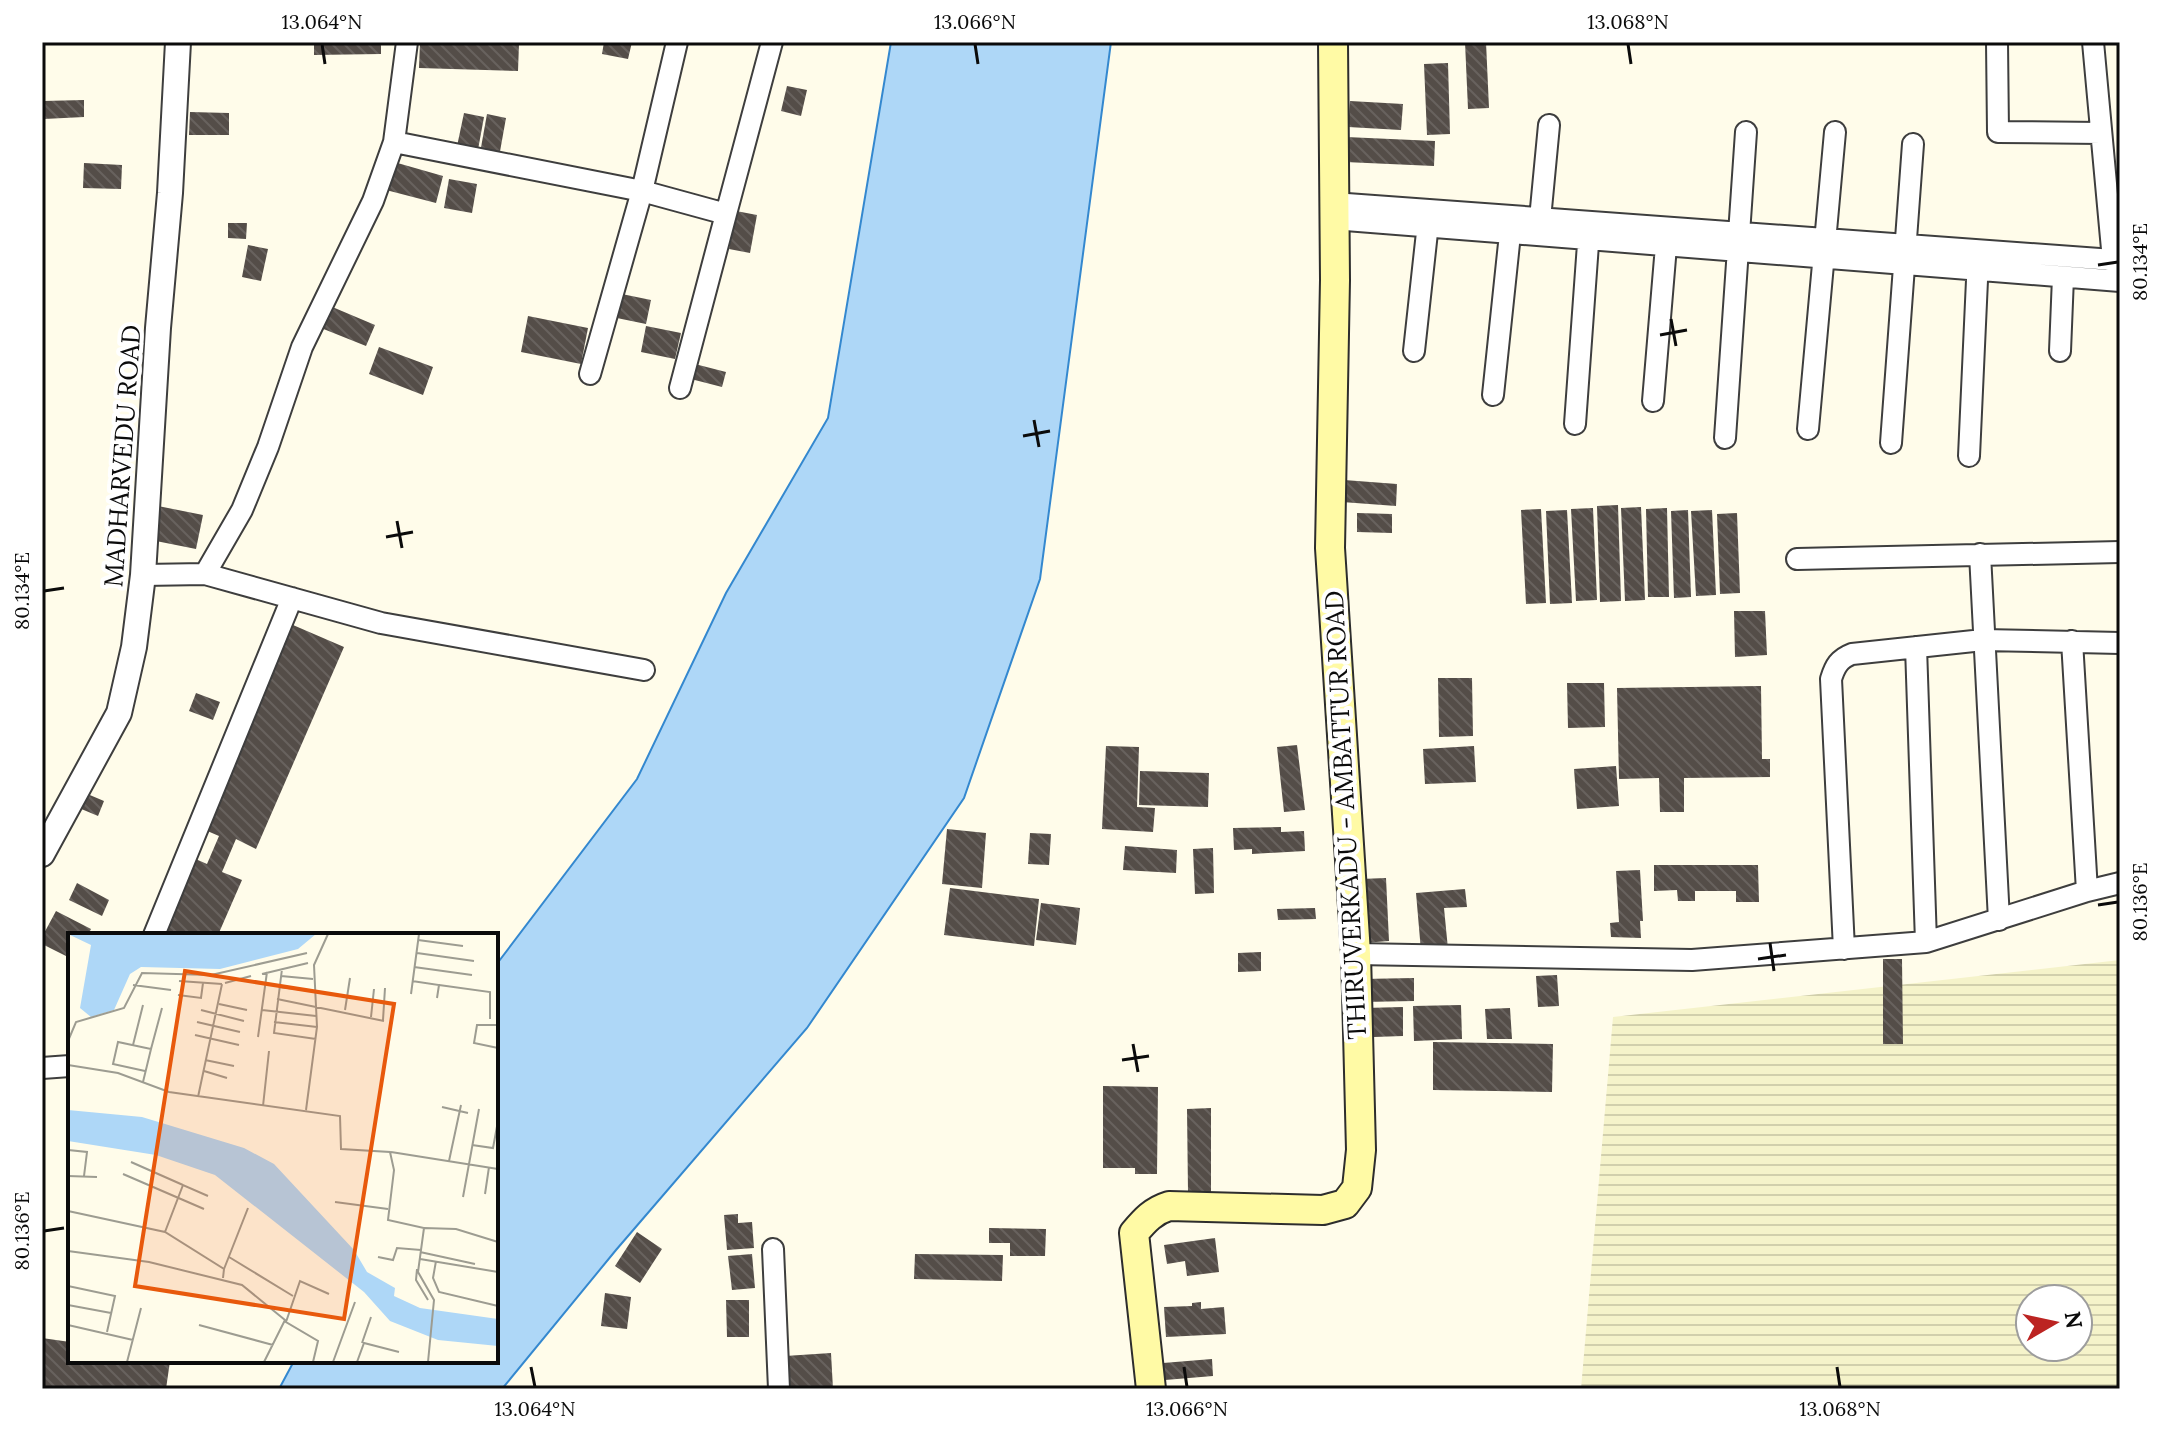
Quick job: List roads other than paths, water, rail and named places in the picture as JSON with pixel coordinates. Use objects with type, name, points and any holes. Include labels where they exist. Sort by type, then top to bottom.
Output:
[{"type":"main road","name":"THIRUVERKADU - AMBATTUR ROAD","points":[[1151,1389],[1134,1233],[1147,1217],[1169,1206],[1323,1210],[1345,1204],[1357,1188],[1361,1150],[1356,954],[1330,548],[1333,42]]},
{"type":"street","name":"MADHARVEDU ROAD","points":[[42,854],[119,713],[134,647],[143,575],[178,42]]},
{"type":"street","points":[[205,574],[242,510],[268,447],[302,347],[373,201],[394,142],[407,42]]},
{"type":"street","points":[[590,374],[642,191],[677,42]]},
{"type":"street","points":[[680,388],[772,42]]},
{"type":"street","points":[[1997,42],[1998,132],[2101,133]]},
{"type":"street","points":[[1428,218],[1510,234],[1588,231],[1978,260],[2117,267],[2093,42]]},
{"type":"street","points":[[1540,219],[1549,125]]},
{"type":"street","points":[[1725,438],[1746,132]]},
{"type":"street","points":[[1808,429],[1835,132]]},
{"type":"street","points":[[394,142],[642,191],[726,214]]},
{"type":"street","points":[[1891,443],[1913,144]]},
{"type":"street","points":[[1333,211],[1428,218],[1540,219],[1666,246],[1737,242]]},
{"type":"street","points":[[1414,351],[1428,218]]},
{"type":"street","points":[[1575,424],[1588,231]]},
{"type":"street","points":[[1493,395],[1510,234]]},
{"type":"street","points":[[1653,401],[1666,246]]},
{"type":"street","points":[[1978,260],[2063,277],[2120,281]]},
{"type":"street","points":[[1969,456],[1978,260]]},
{"type":"street","points":[[2060,351],[2063,277]]},
{"type":"street","points":[[1797,559],[2120,552]]},
{"type":"street","points":[[1980,554],[1999,920]]},
{"type":"street","points":[[143,575],[205,574],[381,623],[644,670]]},
{"type":"street","points":[[155,933],[292,598]]},
{"type":"street","points":[[1844,949],[1831,679],[1835,666],[1852,654],[1983,640],[2120,643]]},
{"type":"street","points":[[2072,641],[2087,891]]},
{"type":"street","points":[[1916,647],[1926,942]]},
{"type":"street","points":[[1356,954],[1692,960],[1926,942],[2120,883]]},
{"type":"street","points":[[42,1068],[68,1066]]},
{"type":"street","points":[[773,1249],[779,1389]]},
{"type":"water","points":[[891,42],[1111,42],[1040,579],[964,798],[807,1028],[616,1250],[502,1389],[279,1389],[293,1363],[498,1363],[498,962],[637,779],[726,593],[828,418]]}]
